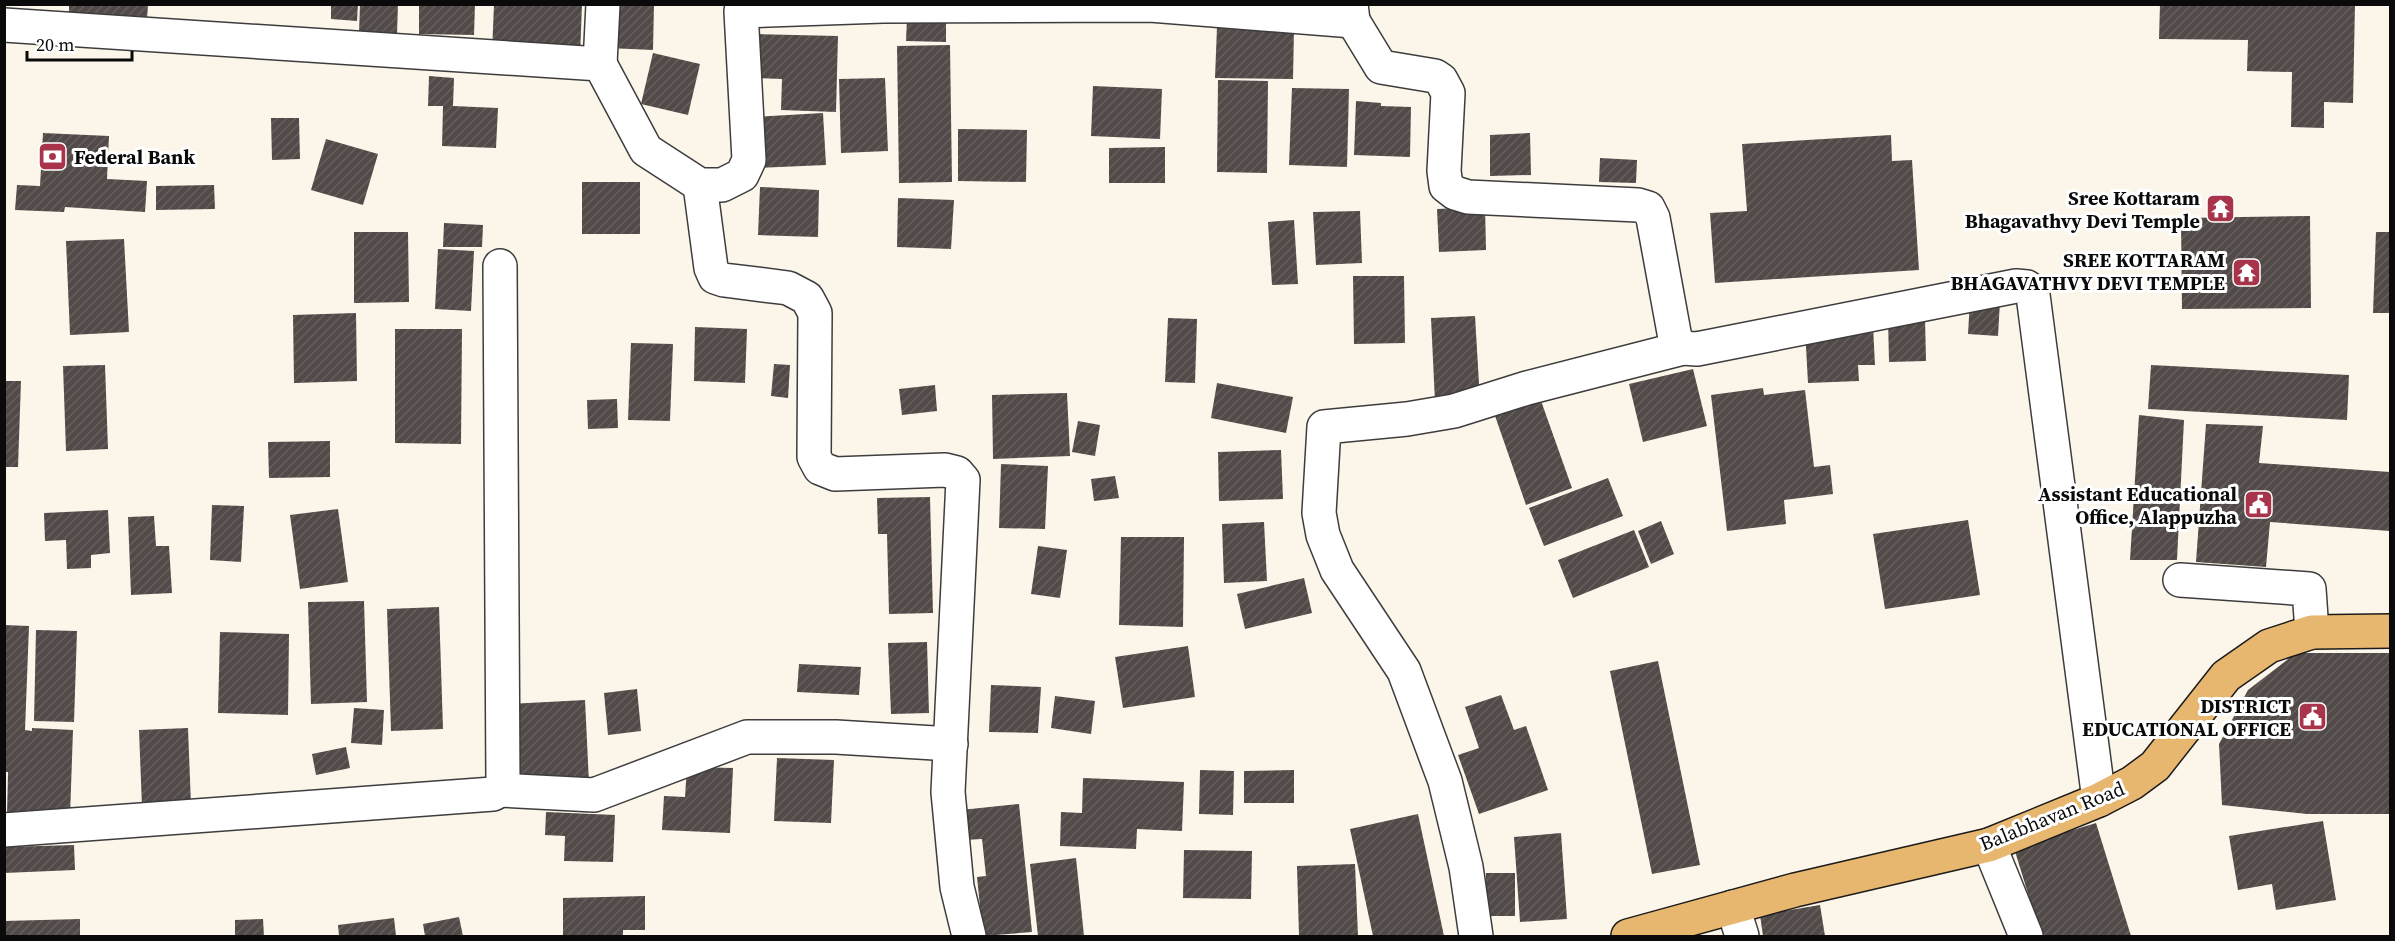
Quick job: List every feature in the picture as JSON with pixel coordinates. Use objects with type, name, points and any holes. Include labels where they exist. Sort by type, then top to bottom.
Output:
[{"type":"main road","name":"Balabhavan Road","points":[[1628,936],[1738,922],[1795,890],[1989,845],[2099,800],[2132,783],[2155,766],[2226,676],[2269,646],[2312,632],[2391,631]]},
{"type":"street","points":[[603,4],[600,64],[646,150],[700,185],[722,184],[742,175],[749,160],[741,8],[1150,5],[1352,13],[1381,67],[1435,76],[1446,85],[1448,93],[1444,171],[1446,186],[1455,193],[1468,197],[1648,208],[1653,218],[1675,338],[1683,348]]},
{"type":"street","points":[[4,25],[600,64]]},
{"type":"street","points":[[700,185],[711,268],[715,277],[788,288],[807,298],[815,313],[813,457],[820,468],[835,474],[945,470],[957,473],[963,480],[948,792],[957,887],[969,936]]},
{"type":"street","points":[[500,266],[503,784],[500,790]]},
{"type":"street","points":[[1476,936],[1466,867],[1445,781],[1404,671],[1336,570],[1323,535],[1319,513],[1324,427],[1407,419],[1454,411],[1527,388],[1683,348],[1697,349],[2016,286],[2027,287],[2034,307],[2099,800]]},
{"type":"street","points":[[2180,580],[2309,589],[2312,632]]},
{"type":"street","points":[[4,830],[493,794],[500,790],[594,795],[747,737],[836,737],[951,744]]},
{"type":"street","points":[[1989,845],[2026,936]]},
{"type":"building","points":[[69,4],[148,4],[147,20],[69,19]]},
{"type":"building","points":[[331,4],[358,4],[357,21],[331,19]]},
{"type":"building","points":[[360,4],[398,4],[397,34],[359,33]]},
{"type":"building","points":[[419,4],[475,4],[474,35],[419,34]]},
{"type":"building","points":[[494,4],[582,4],[580,57],[492,53]]},
{"type":"building","points":[[610,4],[654,4],[653,50],[608,48]]},
{"type":"building","points":[[2160,4],[2355,4],[2353,103],[2324,102],[2324,128],[2291,127],[2292,72],[2247,71],[2248,40],[2159,39]]},
{"type":"building","points":[[907,17],[946,18],[946,42],[906,41]]},
{"type":"building","points":[[1217,27],[1294,28],[1293,79],[1215,78]]},
{"type":"building","points":[[755,34],[838,36],[836,112],[781,110],[782,79],[754,78]]},
{"type":"building","points":[[950,45],[952,182],[899,183],[897,46]]},
{"type":"building","points":[[653,53],[700,64],[688,115],[641,104]]},
{"type":"building","points":[[429,76],[454,78],[453,106],[498,108],[496,148],[442,146],[443,106],[428,106]]},
{"type":"building","points":[[885,78],[888,151],[841,153],[839,79]]},
{"type":"building","points":[[1218,80],[1268,81],[1267,173],[1217,172]]},
{"type":"building","points":[[1093,86],[1162,89],[1160,139],[1091,136]]},
{"type":"building","points":[[1292,88],[1349,89],[1347,167],[1289,165]]},
{"type":"building","points":[[1356,101],[1381,103],[1381,106],[1411,107],[1410,157],[1354,155]]},
{"type":"building","points":[[823,113],[826,165],[756,168],[754,117]]},
{"type":"building","points":[[271,118],[299,118],[300,159],[272,160]]},
{"type":"building","points":[[958,129],[1027,130],[1026,182],[958,181]]},
{"type":"building","points":[[43,133],[109,136],[107,179],[147,181],[145,212],[65,207],[64,212],[15,210],[17,185],[40,186]]},
{"type":"building","points":[[1530,133],[1531,175],[1490,176],[1490,135]]},
{"type":"building","points":[[1891,135],[1892,161],[1912,160],[1919,270],[1715,283],[1710,213],[1747,211],[1742,144]]},
{"type":"building","points":[[326,139],[378,154],[363,205],[311,190]]},
{"type":"building","points":[[1165,147],[1165,183],[1109,183],[1109,148]]},
{"type":"building","points":[[1600,158],[1637,160],[1636,183],[1599,182]]},
{"type":"building","points":[[582,182],[640,182],[640,234],[582,234]]},
{"type":"building","points":[[214,185],[215,209],[156,210],[156,186]]},
{"type":"building","points":[[760,187],[819,190],[818,237],[758,235]]},
{"type":"building","points":[[898,198],[954,200],[951,249],[897,247]]},
{"type":"building","points":[[1485,207],[1486,250],[1439,252],[1437,209]]},
{"type":"building","points":[[1360,211],[1362,263],[1316,265],[1313,212]]},
{"type":"building","name":"SREE KOTTARAM BHAGAVATHVY DEVI TEMPLE","points":[[2310,216],[2311,308],[2182,309],[2181,218]]},
{"type":"building","points":[[1294,220],[1298,284],[1272,285],[1268,222]]},
{"type":"building","points":[[444,223],[483,225],[482,247],[443,247]]},
{"type":"building","points":[[354,232],[408,232],[409,302],[354,303]]},
{"type":"building","points":[[2376,232],[2390,232],[2390,313],[2373,313]]},
{"type":"building","points":[[124,239],[129,332],[70,335],[66,241]]},
{"type":"building","points":[[438,249],[474,251],[471,311],[435,309]]},
{"type":"building","points":[[1353,276],[1404,276],[1405,343],[1354,344]]},
{"type":"building","points":[[1970,300],[2000,301],[1998,336],[1968,334]]},
{"type":"building","points":[[356,313],[357,381],[294,383],[293,315]]},
{"type":"building","points":[[1475,316],[1480,400],[1435,402],[1431,318]]},
{"type":"building","points":[[1168,318],[1197,319],[1195,383],[1165,382]]},
{"type":"building","points":[[1888,318],[1925,318],[1926,361],[1889,362]]},
{"type":"building","points":[[1873,326],[1875,365],[1858,365],[1859,381],[1808,383],[1805,329]]},
{"type":"building","points":[[695,327],[747,329],[745,383],[694,381]]},
{"type":"building","points":[[395,329],[462,329],[461,444],[395,443]]},
{"type":"building","points":[[631,343],[673,344],[670,421],[628,420]]},
{"type":"building","points":[[774,364],[790,365],[788,398],[771,396]]},
{"type":"building","points":[[105,365],[108,449],[66,451],[63,366]]},
{"type":"building","points":[[2151,365],[2349,375],[2347,420],[2148,409]]},
{"type":"building","points":[[1693,369],[1707,426],[1643,442],[1629,384]]},
{"type":"building","points":[[4,381],[21,381],[18,467],[4,467]]},
{"type":"building","points":[[1217,383],[1293,397],[1286,433],[1211,418]]},
{"type":"building","points":[[935,385],[937,411],[902,415],[899,389]]},
{"type":"building","points":[[1763,388],[1764,395],[1805,390],[1814,467],[1830,465],[1833,494],[1784,500],[1786,524],[1727,531],[1711,395]]},
{"type":"building","points":[[1067,393],[1070,456],[993,459],[992,395]]},
{"type":"building","points":[[1540,398],[1572,488],[1526,505],[1494,413]]},
{"type":"building","points":[[617,399],[618,428],[588,429],[587,400]]},
{"type":"building","points":[[2139,415],[2184,420],[2177,560],[2130,560]]},
{"type":"building","points":[[1078,421],[1100,425],[1095,456],[1072,452]]},
{"type":"building","points":[[2206,424],[2263,426],[2259,463],[2390,472],[2390,531],[2270,522],[2266,567],[2196,562]]},
{"type":"building","points":[[330,441],[330,477],[269,478],[268,442]]},
{"type":"building","points":[[1281,450],[1283,499],[1219,501],[1218,452]]},
{"type":"building","points":[[1001,464],[1048,466],[1045,529],[999,528]]},
{"type":"building","points":[[1115,476],[1119,498],[1094,501],[1091,479]]},
{"type":"building","points":[[1608,478],[1623,516],[1544,546],[1529,508]]},
{"type":"building","points":[[930,497],[933,613],[889,614],[887,534],[878,534],[877,498]]},
{"type":"building","points":[[212,505],[244,506],[241,562],[210,560]]},
{"type":"building","points":[[338,509],[348,582],[300,589],[290,515]]},
{"type":"building","points":[[108,510],[110,553],[91,555],[91,568],[67,569],[66,540],[45,541],[44,513]]},
{"type":"building","points":[[154,516],[156,546],[169,546],[172,593],[131,595],[128,517]]},
{"type":"building","points":[[1968,520],[1980,595],[1885,609],[1873,534]]},
{"type":"building","points":[[1661,521],[1674,554],[1651,564],[1638,531]]},
{"type":"building","points":[[1264,522],[1267,581],[1224,583],[1222,524]]},
{"type":"building","points":[[1634,530],[1649,567],[1573,598],[1558,560]]},
{"type":"building","points":[[1121,537],[1184,537],[1183,627],[1119,625]]},
{"type":"building","points":[[1038,546],[1067,550],[1060,598],[1031,594]]},
{"type":"building","points":[[1304,578],[1312,613],[1245,629],[1237,594]]},
{"type":"building","points":[[364,601],[367,702],[311,704],[308,602]]},
{"type":"building","points":[[439,607],[443,729],[391,731],[387,609]]},
{"type":"building","points":[[4,625],[29,626],[25,730],[32,731],[32,728],[73,730],[70,817],[7,815],[8,772],[4,772]]},
{"type":"building","points":[[36,630],[77,631],[74,722],[34,721]]},
{"type":"building","points":[[220,632],[289,634],[288,715],[218,713]]},
{"type":"building","points":[[927,642],[929,713],[891,714],[888,643]]},
{"type":"building","points":[[1188,646],[1195,697],[1123,708],[1115,657]]},
{"type":"building","name":"DISTRICT EDUCATIONAL OFFICE","points":[[2296,653],[2390,653],[2390,814],[2307,814],[2222,805],[2219,744],[2248,690]]},
{"type":"building","points":[[1658,661],[1700,865],[1652,874],[1610,671]]},
{"type":"building","points":[[799,664],[861,667],[859,695],[797,692]]},
{"type":"building","points":[[991,685],[1041,687],[1038,733],[989,732]]},
{"type":"building","points":[[637,689],[641,731],[608,735],[604,693]]},
{"type":"building","points":[[1501,695],[1514,730],[1526,726],[1548,790],[1479,814],[1458,755],[1479,748],[1465,707]]},
{"type":"building","points":[[1055,696],[1095,701],[1091,734],[1051,728]]},
{"type":"building","points":[[585,700],[589,783],[513,787],[509,704]]},
{"type":"building","points":[[354,708],[384,710],[382,745],[351,743]]},
{"type":"building","points":[[188,728],[191,805],[142,807],[139,730]]},
{"type":"building","points":[[346,747],[350,768],[316,775],[312,754]]},
{"type":"building","points":[[777,758],[834,760],[831,823],[774,821]]},
{"type":"building","points":[[687,767],[733,768],[730,833],[662,830],[664,796],[685,797]]},
{"type":"building","points":[[1200,770],[1234,771],[1233,815],[1199,814]]},
{"type":"building","points":[[1294,770],[1294,803],[1244,803],[1244,771]]},
{"type":"building","points":[[1083,778],[1184,782],[1182,831],[1137,829],[1136,849],[1060,846],[1061,812],[1082,813]]},
{"type":"building","points":[[1019,804],[1032,932],[983,936],[977,877],[986,876],[982,839],[964,840],[961,810]]},
{"type":"building","points":[[546,812],[615,815],[613,862],[564,861],[565,836],[545,835]]},
{"type":"building","points":[[1418,814],[1444,936],[1373,936],[1350,829]]},
{"type":"building","points":[[2323,821],[2336,900],[2276,910],[2272,884],[2238,890],[2229,836]]},
{"type":"building","points":[[2096,823],[2131,936],[2041,936],[2014,848]]},
{"type":"building","points":[[1561,833],[1567,919],[1520,922],[1514,837]]},
{"type":"building","points":[[74,845],[75,870],[4,873],[4,847]]},
{"type":"building","points":[[1184,850],[1252,851],[1251,899],[1183,898]]},
{"type":"building","points":[[1076,858],[1084,936],[1038,936],[1030,864]]},
{"type":"building","points":[[1355,864],[1358,936],[1299,936],[1297,866]]},
{"type":"building","points":[[1486,873],[1515,873],[1515,916],[1486,916]]},
{"type":"building","points":[[645,896],[645,930],[623,930],[623,936],[563,936],[563,898]]},
{"type":"building","points":[[1820,905],[1825,936],[1763,936],[1760,915]]},
{"type":"building","points":[[459,917],[463,936],[425,936],[423,924]]},
{"type":"building","points":[[394,918],[396,936],[339,936],[338,925]]},
{"type":"building","points":[[80,919],[80,936],[4,936],[4,921]]},
{"type":"building","points":[[263,919],[264,936],[235,936],[235,920]]},
{"type":"place","name":"Federal Bank","points":[[53,157]]},
{"type":"place","name":"Sree Kottaram Bhagavathvy Devi Temple","points":[[2221,209]]},
{"type":"place","name":"SREE KOTTARAM BHAGAVATHVY DEVI TEMPLE","points":[[2246,272]]},
{"type":"place","name":"Assistant Educational Office, Alappuzha","points":[[2258,505]]},
{"type":"place","name":"DISTRICT EDUCATIONAL OFFICE","points":[[2312,717]]}]
